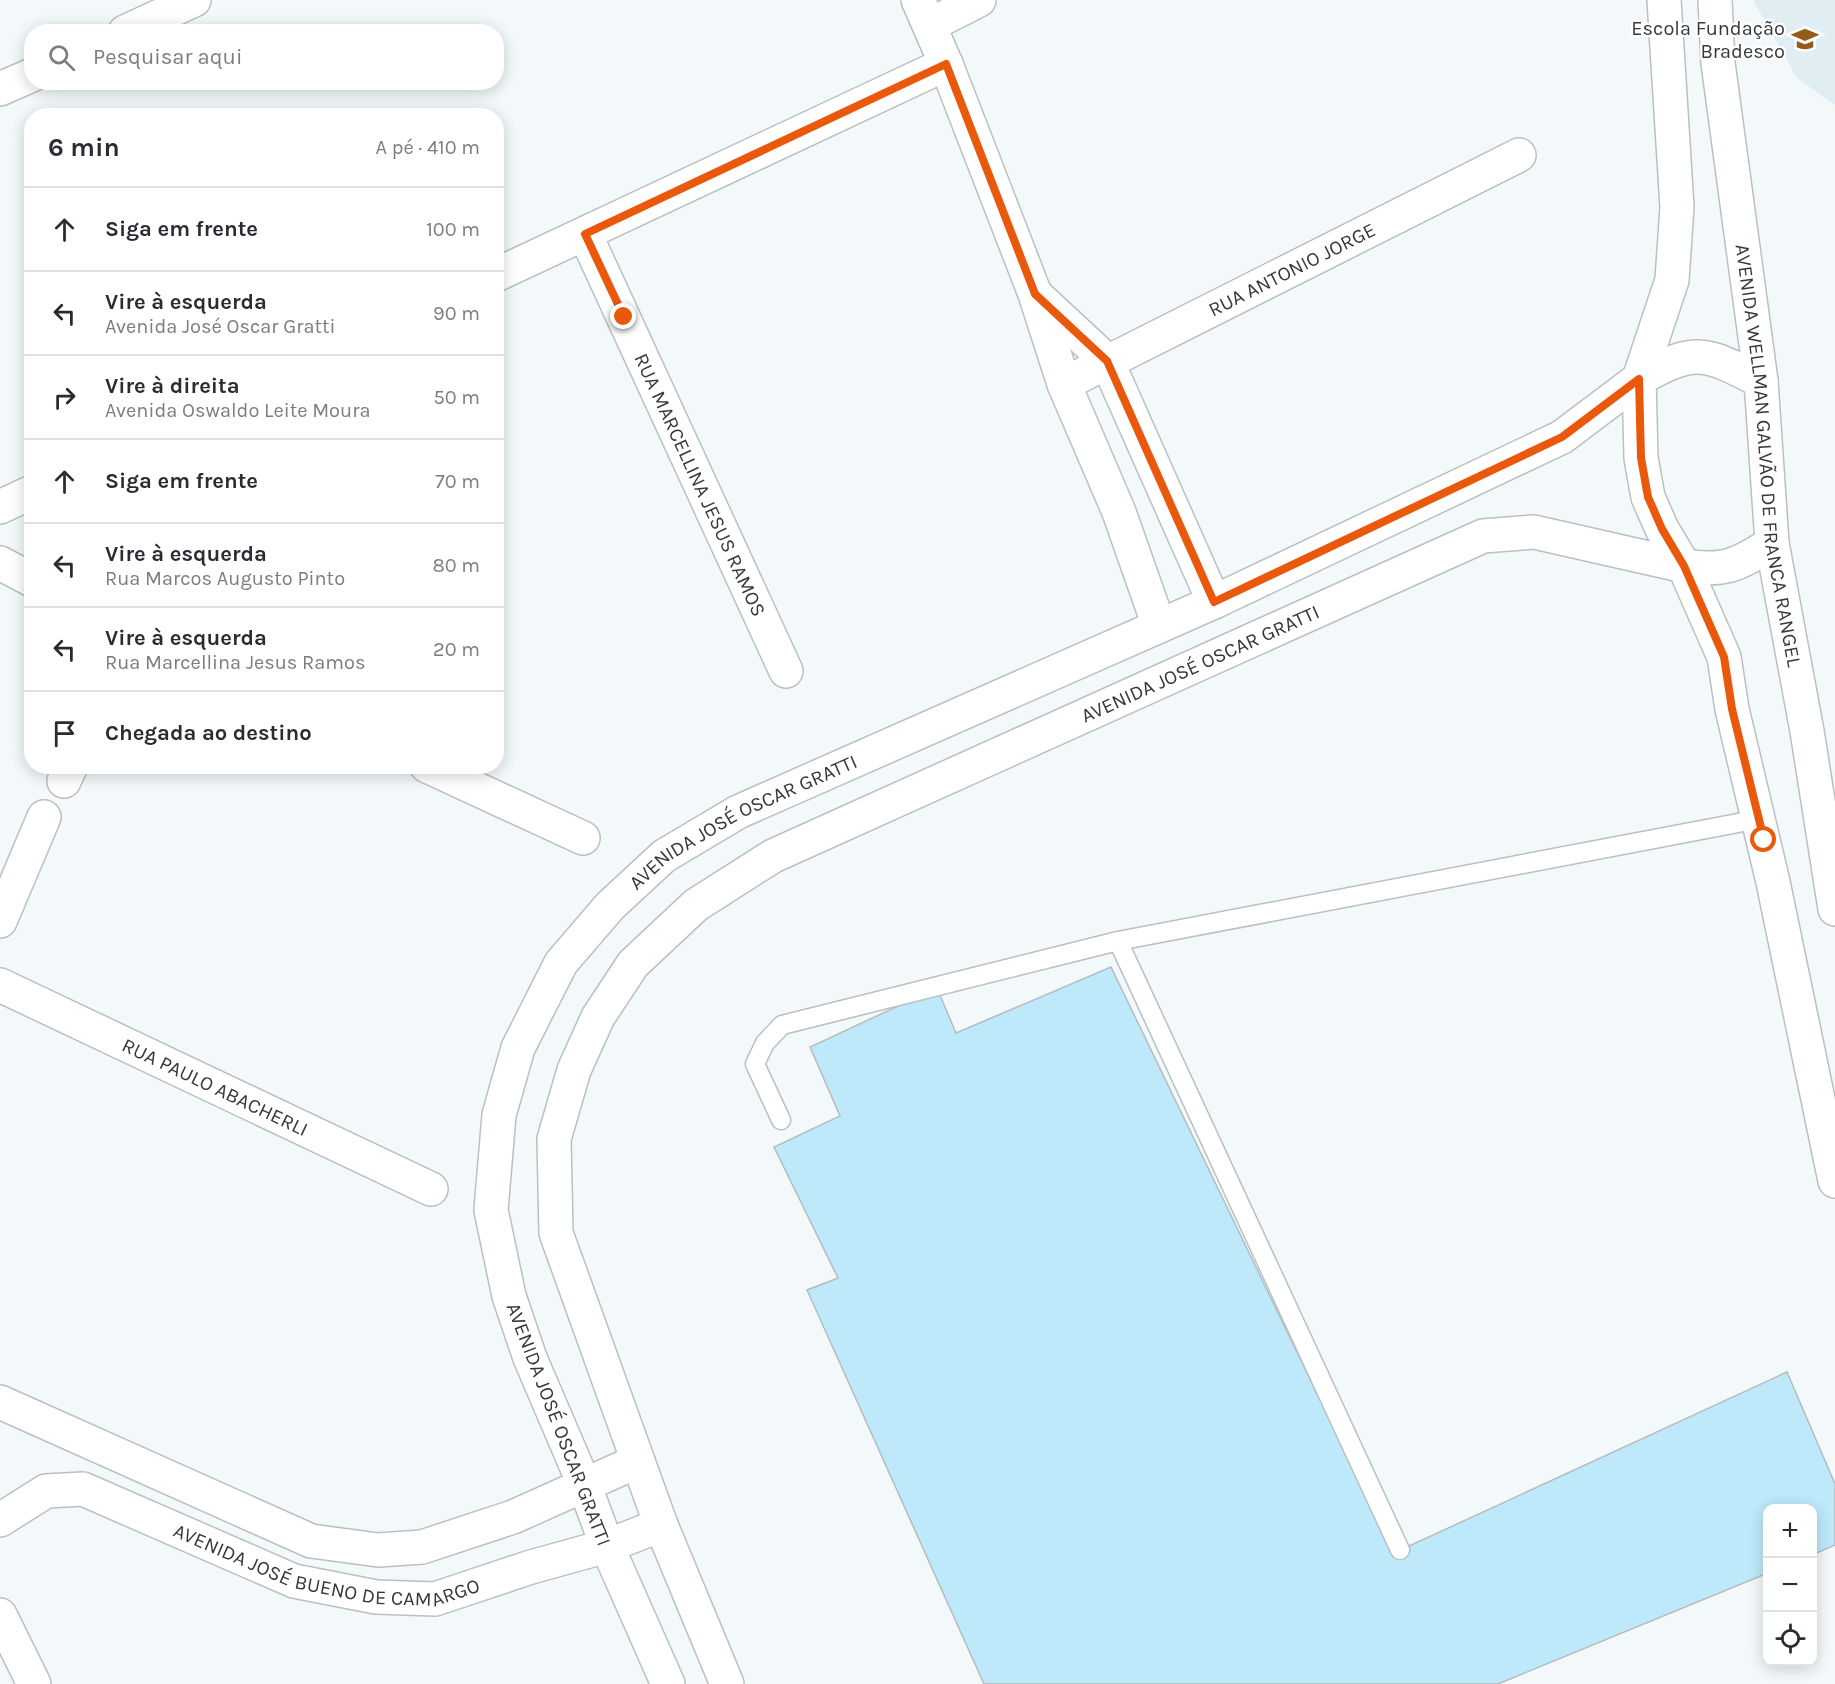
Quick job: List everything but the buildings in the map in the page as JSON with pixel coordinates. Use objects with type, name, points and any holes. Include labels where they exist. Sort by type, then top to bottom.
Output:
[{"type":"street","points":[[142,24],[194,0]]},
{"type":"street","points":[[979,0],[924,13],[1035,294],[1064,384],[1119,512],[1159,626]]},
{"type":"street","points":[[1664,0],[1677,207],[1672,280],[1639,379],[1641,458],[1648,497],[1662,529],[1684,566],[1724,657],[1732,709],[1759,819],[1835,1181]]},
{"type":"street","name":"AVENIDA WELLMAN GALVÃO DE FRANCA RANGEL","points":[[1715,0],[1718,63],[1761,381],[1772,543],[1807,732],[1835,909]]},
{"type":"street","points":[[504,271],[946,64]]},
{"type":"street","points":[[0,89],[24,78]]},
{"type":"street","name":"RUA ANTONIO JORGE","points":[[1064,384],[1519,155]]},
{"type":"street","name":"RUA MARCELLINA JESUS RAMOS","points":[[585,234],[786,671]]},
{"type":"street","points":[[1035,294],[1107,361],[1214,602]]},
{"type":"street","name":"AVENIDA JOSÉ OSCAR GRATTI","points":[[668,1684],[607,1546],[520,1327],[509,1296],[491,1210],[499,1114],[505,1092],[518,1048],[561,963],[610,906],[664,856],[738,812],[1214,602],[1562,437],[1639,379],[1670,362],[1688,356],[1705,356],[1761,381]]},
{"type":"street","points":[[0,507],[24,496]]},
{"type":"street","name":"AVENIDA JOSÉ OSCAR GRATTI","points":[[727,1684],[661,1525],[556,1233],[554,1139],[574,1070],[598,1017],[633,964],[696,905],[773,856],[1483,536],[1534,532],[1711,570],[1731,567],[1772,543]]},
{"type":"street","points":[[0,563],[24,576]]},
{"type":"street","points":[[445,774],[583,838]]},
{"type":"street","points":[[0,921],[44,817]]},
{"type":"street","name":"RUA PAULO ABACHERLI","points":[[0,985],[431,1189]]},
{"type":"street","name":"AVENIDA JOSÉ BUENO DE CAMARGO","points":[[0,1402],[311,1541],[378,1550],[422,1546],[513,1517],[638,1461]]},
{"type":"street","name":"AVENIDA JOSÉ BUENO DE CAMARGO","points":[[0,1520],[46,1491],[83,1489],[294,1581],[376,1597],[435,1599],[531,1567],[607,1546],[661,1525]]},
{"type":"street","points":[[0,1615],[34,1684]]},
{"type":"lane","points":[[781,1120],[755,1064],[765,1043],[782,1025],[1118,941],[1759,819]]},
{"type":"lane","points":[[1118,941],[1400,1550]]},
{"type":"shaded area","name":"Escola Fundação Bradesco","points":[[1753,0],[1835,0],[1835,105],[1797,78]]},
{"type":"place","name":"Escola Fundação Bradesco","points":[[1805,39]]},
{"type":"route","points":[[624,317],[585,234],[946,64],[1035,294],[1107,361],[1214,602],[1562,437],[1639,379],[1641,458],[1648,497],[1662,529],[1684,566],[1724,657],[1732,709],[1764,840]]}]
